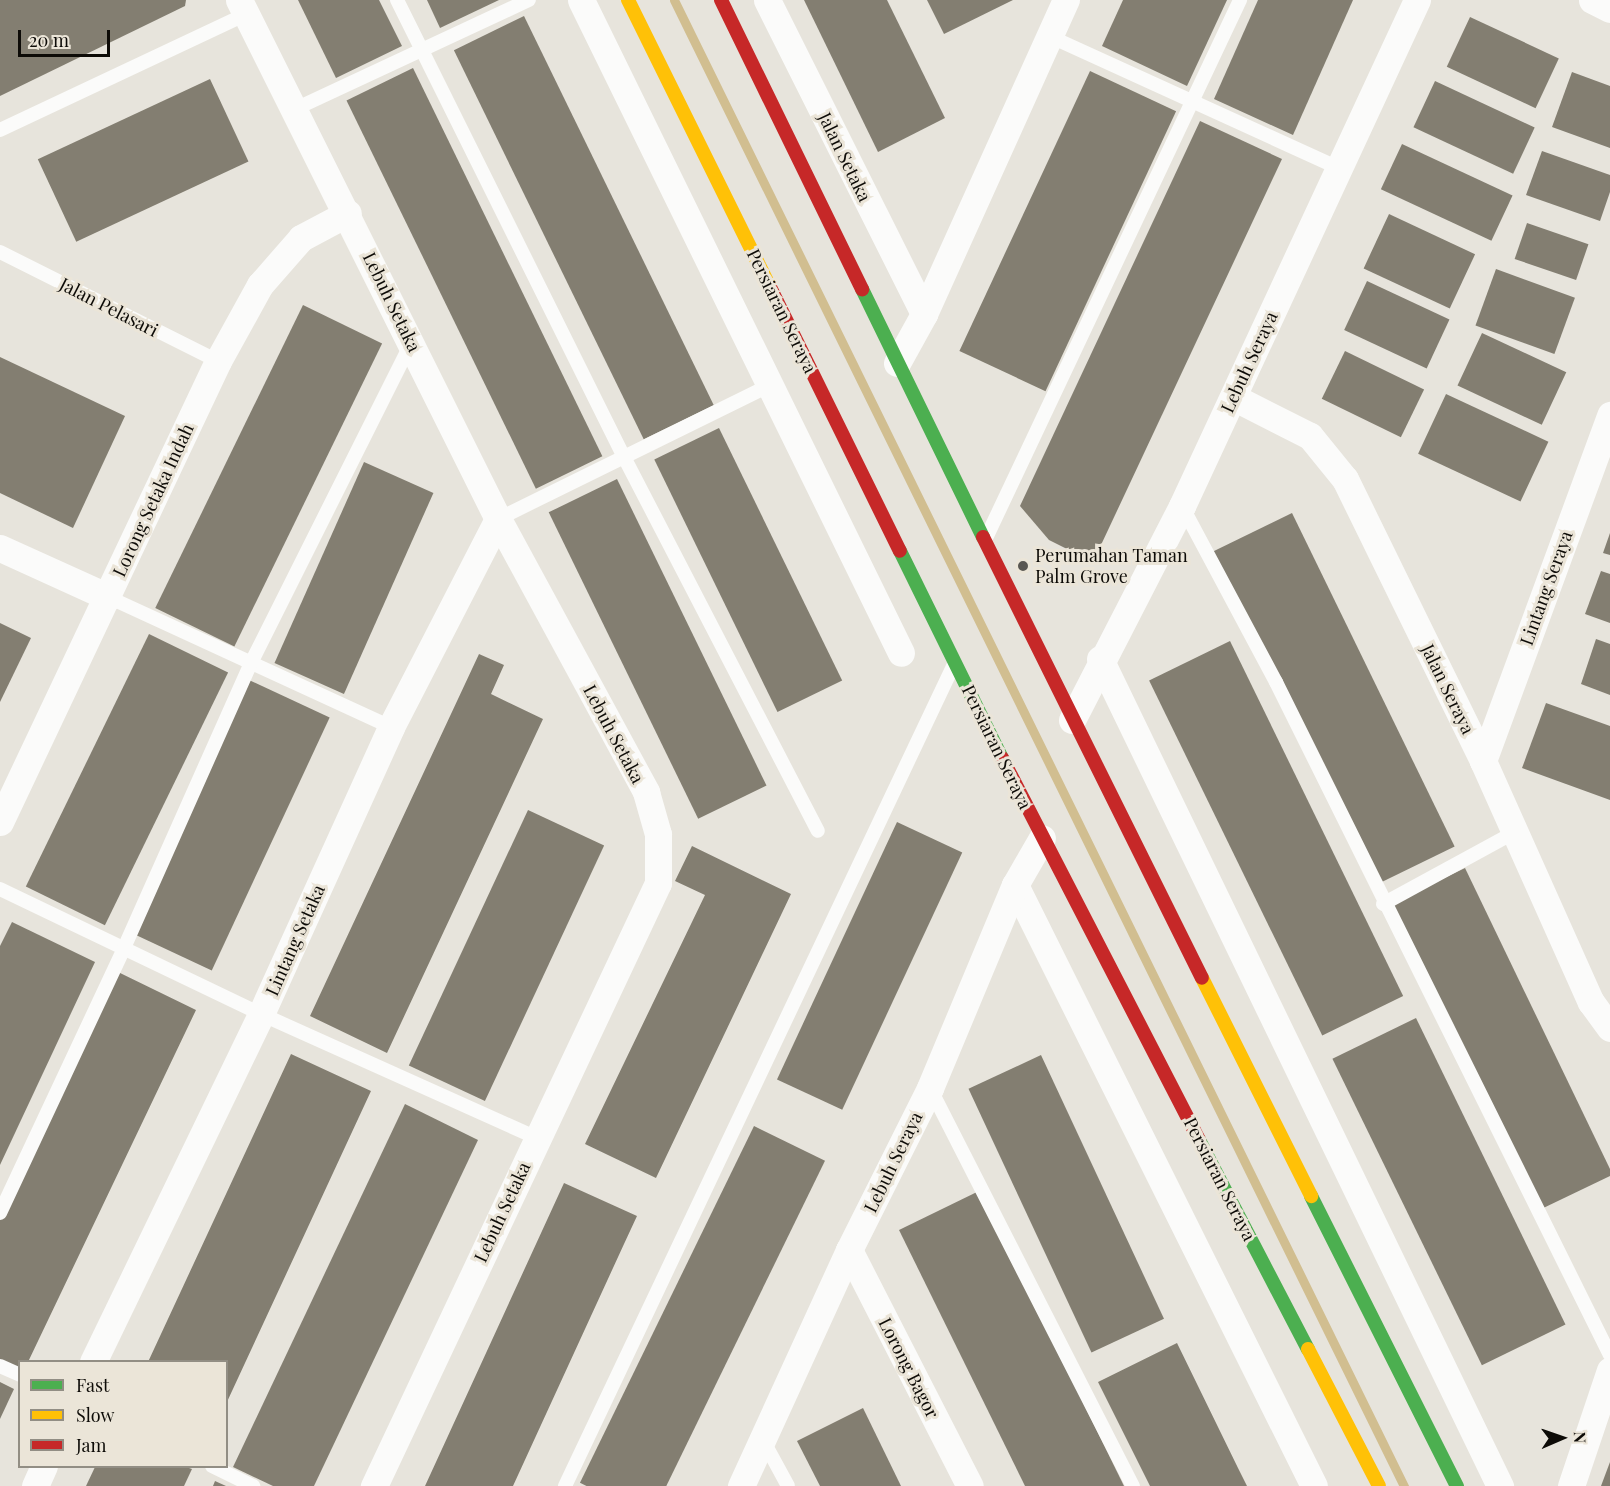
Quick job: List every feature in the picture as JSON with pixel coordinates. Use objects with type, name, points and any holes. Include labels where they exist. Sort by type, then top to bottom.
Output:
[{"type":"main road","name":"Persiaran Seraya","points":[[628,0],[1042,838],[1380,1486]]},
{"type":"main road","points":[[721,0],[897,363],[986,538],[1072,720],[1457,1486]]},
{"type":"street","points":[[581,0],[772,384],[901,653]]},
{"type":"street","name":"Jalan Setaka","points":[[767,0],[924,314]]},
{"type":"street","points":[[897,363],[924,314],[1066,0]]},
{"type":"street","name":"Lebuh Seraya","points":[[1072,720],[1100,659],[1182,506],[1417,0]]},
{"type":"street","points":[[1592,0],[1610,9]]},
{"type":"street","name":"Lebuh Setaka","points":[[243,7],[348,213],[498,519],[646,792],[658,834],[658,883],[374,1486]]},
{"type":"street","name":"Lorong Setaka Indah","points":[[0,822],[218,361],[260,285],[301,238],[348,213]]},
{"type":"street","name":"Jalan Seraya","points":[[1233,397],[1310,436],[1345,479],[1483,761],[1513,833],[1591,1002],[1610,1028]]},
{"type":"street","name":"Lintang Seraya","points":[[1483,761],[1610,415]]},
{"type":"street","name":"Lintang Setaka","points":[[94,1360],[261,1014],[391,727],[498,519]]},
{"type":"street","points":[[0,548],[108,597]]},
{"type":"street","points":[[1100,659],[1500,1486]]},
{"type":"street","name":"Lebuh Seraya","points":[[741,1486],[849,1250],[930,1088],[1015,885],[1042,838]]},
{"type":"street","points":[[1015,885],[1314,1486]]},
{"type":"street","name":"Lorong Bagor","points":[[849,1250],[969,1486]]},
{"type":"street","points":[[1571,1486],[1610,1370]]},
{"type":"street","points":[[35,1486],[44,1468]]},
{"type":"lane","points":[[397,0],[624,457],[818,831]]},
{"type":"lane","points":[[296,109],[529,0]]},
{"type":"lane","points":[[986,538],[1240,0]]},
{"type":"lane","points":[[0,130],[243,7]]},
{"type":"lane","points":[[1049,36],[1338,168]]},
{"type":"lane","name":"Jalan Pelasari","points":[[0,252],[218,361]]},
{"type":"lane","points":[[0,1213],[124,948],[251,663],[412,343]]},
{"type":"lane","points":[[498,519],[772,384]]},
{"type":"lane","points":[[1182,506],[1276,682],[1383,904],[1610,1355]]},
{"type":"lane","points":[[108,597],[391,727]]},
{"type":"lane","points":[[565,1486],[955,662]]},
{"type":"lane","points":[[1383,904],[1513,833]]},
{"type":"lane","points":[[0,889],[261,1014],[537,1138]]},
{"type":"lane","points":[[930,1088],[1133,1486]]},
{"type":"lane","points":[[0,1366],[18,1374]]},
{"type":"lane","points":[[763,1440],[788,1486]]},
{"type":"lane","points":[[214,1468],[253,1486]]},
{"type":"building","points":[[0,0],[186,0],[185,6],[0,96]]},
{"type":"building","points":[[298,0],[379,0],[402,46],[336,78]]},
{"type":"building","points":[[427,0],[499,0],[440,28]]},
{"type":"building","points":[[804,0],[887,0],[945,118],[878,152]]},
{"type":"building","points":[[927,0],[1013,0],[944,34]]},
{"type":"building","points":[[1123,0],[1227,0],[1187,86],[1102,46]]},
{"type":"building","points":[[1258,0],[1353,0],[1293,135],[1214,99]]},
{"type":"building","points":[[524,16],[714,405],[644,439],[454,50]]},
{"type":"building","points":[[1470,17],[1559,58],[1536,108],[1447,67]]},
{"type":"building","points":[[413,68],[602,456],[536,489],[346,100]]},
{"type":"building","points":[[1090,71],[1176,111],[1046,391],[959,351]]},
{"type":"building","points":[[1572,72],[1610,86],[1610,148],[1552,127]]},
{"type":"building","points":[[210,79],[248,161],[76,242],[38,159]]},
{"type":"building","points":[[1435,81],[1535,127],[1513,174],[1413,127]]},
{"type":"building","points":[[1200,121],[1282,159],[1093,562],[1049,540],[1020,506]]},
{"type":"building","points":[[1402,144],[1513,196],[1491,241],[1381,189]]},
{"type":"building","points":[[1542,151],[1610,175],[1610,192],[1600,221],[1526,195]]},
{"type":"building","points":[[1389,214],[1475,254],[1450,309],[1364,268]]},
{"type":"building","points":[[1527,223],[1588,244],[1576,280],[1515,259]]},
{"type":"building","points":[[1496,269],[1575,298],[1554,354],[1475,325]]},
{"type":"building","points":[[1367,281],[1449,319],[1427,368],[1344,330]]},
{"type":"building","points":[[303,305],[382,344],[234,646],[155,608]]},
{"type":"building","points":[[1482,333],[1566,372],[1542,425],[1457,386]]},
{"type":"building","points":[[1345,351],[1424,390],[1401,437],[1322,399]]},
{"type":"building","points":[[0,357],[125,416],[73,528],[0,493]]},
{"type":"building","points":[[1446,394],[1548,442],[1521,502],[1418,454]]},
{"type":"building","points":[[719,428],[842,681],[777,712],[654,460]]},
{"type":"building","points":[[364,462],[433,493],[344,694],[275,663]]},
{"type":"building","points":[[617,479],[766,785],[698,819],[549,512]]},
{"type":"building","points":[[1292,513],[1455,846],[1375,885],[1212,552]]},
{"type":"building","points":[[1610,533],[1610,555],[1603,553]]},
{"type":"building","points":[[1601,571],[1610,574],[1610,623],[1585,614]]},
{"type":"building","points":[[0,623],[31,638],[0,702]]},
{"type":"building","points":[[149,634],[228,673],[105,925],[26,887]]},
{"type":"building","points":[[1596,639],[1610,644],[1610,695],[1581,684]]},
{"type":"building","points":[[1230,641],[1403,996],[1322,1035],[1149,680]]},
{"type":"building","points":[[479,654],[504,665],[491,694],[543,719],[387,1053],[310,1016]]},
{"type":"building","points":[[249,680],[330,718],[212,970],[131,933]]},
{"type":"building","points":[[1546,703],[1610,726],[1610,800],[1522,768]]},
{"type":"building","points":[[528,810],[604,845],[485,1101],[409,1066]]},
{"type":"building","points":[[897,822],[962,852],[842,1110],[777,1079]]},
{"type":"building","points":[[692,846],[791,894],[656,1178],[585,1144],[705,895],[675,881]]},
{"type":"building","points":[[1465,868],[1610,1169],[1610,1176],[1535,1212],[1387,906]]},
{"type":"building","points":[[12,922],[95,962],[0,1165],[0,946]]},
{"type":"building","points":[[118,972],[196,1010],[29,1360],[18,1360],[18,1368],[0,1360],[0,1220]]},
{"type":"building","points":[[1416,1018],[1565,1324],[1482,1365],[1332,1059]]},
{"type":"building","points":[[291,1054],[371,1091],[228,1400],[228,1360],[149,1360]]},
{"type":"building","points":[[1041,1055],[1164,1319],[1091,1353],[968,1089]]},
{"type":"building","points":[[405,1104],[478,1140],[314,1486],[273,1486],[233,1467]]},
{"type":"building","points":[[754,1126],[825,1161],[666,1486],[586,1486],[580,1483]]},
{"type":"building","points":[[564,1183],[637,1216],[513,1486],[425,1486]]},
{"type":"building","points":[[979,1191],[1124,1486],[1025,1486],[899,1230]]},
{"type":"building","points":[[1177,1343],[1247,1486],[1150,1486],[1098,1382]]},
{"type":"building","points":[[0,1382],[14,1389],[0,1419]]},
{"type":"building","points":[[863,1408],[901,1486],[820,1486],[797,1441]]},
{"type":"building","points":[[1610,1462],[1610,1486],[1601,1486]]},
{"type":"building","points":[[95,1468],[192,1469],[184,1486],[86,1486]]},
{"type":"building","points":[[215,1481],[226,1486],[213,1486]]},
{"type":"waterway","points":[[674,0],[1404,1486]]},
{"type":"traffic: fast","points":[[862,289],[983,537]]},
{"type":"traffic: fast","points":[[900,551],[1002,758]]},
{"type":"traffic: fast","points":[[1199,1140],[1308,1349]]},
{"type":"traffic: fast","points":[[1311,1196],[1457,1486]]},
{"type":"traffic: slow","points":[[628,0],[770,287]]},
{"type":"traffic: slow","points":[[1202,978],[1311,1196]]},
{"type":"traffic: slow","points":[[1308,1349],[1379,1486]]},
{"type":"traffic: jam","points":[[721,0],[862,289]]},
{"type":"traffic: jam","points":[[770,287],[900,551]]},
{"type":"traffic: jam","points":[[983,537],[1202,978]]},
{"type":"traffic: jam","points":[[1002,758],[1199,1140]]},
{"type":"place","name":"Perumahan Taman Palm Grove","points":[[1023,566]]}]
